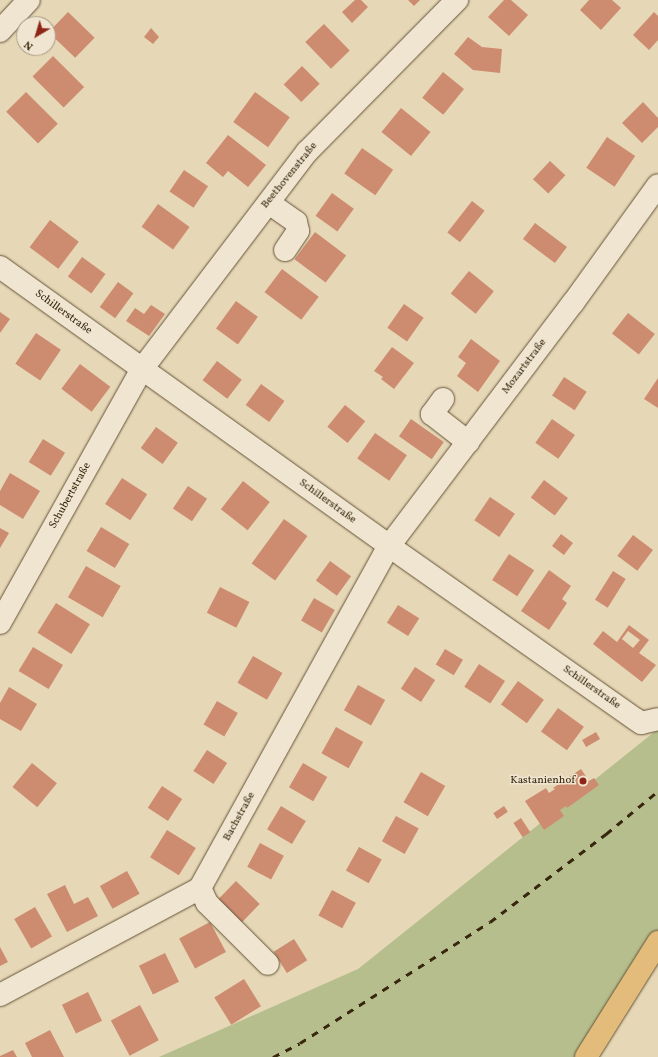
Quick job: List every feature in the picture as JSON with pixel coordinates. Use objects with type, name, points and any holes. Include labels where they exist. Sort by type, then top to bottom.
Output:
[{"type":"main road","points":[[586,1057],[658,942]]},
{"type":"street","points":[[0,31],[29,0]]},
{"type":"street","name":"Beethovenstraße","points":[[142,369],[307,152],[458,0]]},
{"type":"street","name":"Mozartstraße","points":[[389,546],[574,303],[658,185]]},
{"type":"street","points":[[269,203],[296,222],[298,230],[285,250]]},
{"type":"street","name":"Schillerstraße","points":[[0,267],[389,546],[636,720],[641,723],[658,719]]},
{"type":"street","name":"Schubertstraße","points":[[0,623],[142,369]]},
{"type":"street","points":[[443,399],[432,414],[468,442]]},
{"type":"street","name":"Bachstraße","points":[[200,888],[389,546]]},
{"type":"street","points":[[0,995],[200,888],[207,903],[268,964]]},
{"type":"green space","points":[[658,729],[658,942],[585,1057],[159,1057],[358,969]]},
{"type":"building","points":[[355,0],[361,0],[368,7],[352,23],[342,12]]},
{"type":"building","points":[[408,0],[420,0],[414,6]]},
{"type":"building","points":[[504,0],[511,0],[528,15],[509,36],[488,17]]},
{"type":"building","points":[[589,0],[612,0],[621,8],[601,30],[580,10]]},
{"type":"building","points":[[68,12],[95,38],[75,58],[56,39],[56,24]]},
{"type":"building","points":[[654,12],[658,16],[658,40],[649,50],[633,35]]},
{"type":"building","points":[[324,24],[350,51],[331,69],[305,42]]},
{"type":"building","points":[[151,28],[159,37],[153,44],[144,37]]},
{"type":"building","points":[[468,37],[482,47],[502,49],[500,73],[473,70],[454,54]]},
{"type":"building","points":[[53,56],[84,87],[64,108],[32,77]]},
{"type":"building","points":[[302,66],[320,84],[301,102],[284,84]]},
{"type":"building","points":[[443,72],[464,89],[443,115],[422,98]]},
{"type":"building","points":[[26,92],[58,124],[38,144],[6,112]]},
{"type":"building","points":[[255,92],[290,117],[268,147],[233,122]]},
{"type":"building","points":[[643,102],[658,118],[658,127],[642,143],[622,123]]},
{"type":"building","points":[[401,108],[431,132],[411,156],[381,132]]},
{"type":"building","points":[[228,135],[266,165],[248,187],[228,171],[223,177],[206,163]]},
{"type":"building","points":[[607,137],[635,156],[614,187],[586,168]]},
{"type":"building","points":[[362,148],[393,170],[375,195],[344,173]]},
{"type":"building","points":[[550,161],[565,175],[548,194],[533,179]]},
{"type":"building","points":[[184,170],[208,186],[194,208],[169,192]]},
{"type":"building","points":[[332,193],[354,209],[337,232],[316,216]]},
{"type":"building","points":[[472,201],[485,211],[460,242],[447,233]]},
{"type":"building","points":[[158,204],[190,227],[173,250],[142,227]]},
{"type":"building","points":[[50,220],[79,242],[58,269],[30,247]]},
{"type":"building","points":[[535,223],[567,247],[555,263],[523,239]]},
{"type":"building","points":[[315,232],[346,255],[326,283],[295,259]]},
{"type":"building","points":[[82,257],[105,274],[91,293],[68,276]]},
{"type":"building","points":[[282,269],[319,297],[301,320],[265,292]]},
{"type":"building","points":[[469,271],[494,291],[476,314],[451,294]]},
{"type":"building","points":[[118,282],[133,293],[115,318],[100,307]]},
{"type":"building","points":[[236,301],[258,317],[238,344],[216,329]]},
{"type":"building","points":[[404,304],[424,318],[407,342],[387,328]]},
{"type":"building","points":[[151,305],[165,314],[149,336],[126,321],[135,308],[144,314]]},
{"type":"building","points":[[0,312],[10,319],[0,333]]},
{"type":"building","points":[[628,313],[655,334],[639,354],[612,333]]},
{"type":"building","points":[[36,333],[61,350],[40,380],[15,364]]},
{"type":"building","points":[[471,339],[500,361],[478,392],[457,376],[466,363],[458,357]]},
{"type":"building","points":[[392,347],[414,363],[394,389],[381,379],[383,377],[374,371]]},
{"type":"building","points":[[217,361],[242,380],[227,399],[203,380]]},
{"type":"building","points":[[80,364],[110,387],[92,412],[61,389]]},
{"type":"building","points":[[564,377],[587,392],[575,410],[552,395]]},
{"type":"building","points":[[658,378],[658,408],[644,399]]},
{"type":"building","points":[[261,384],[284,401],[269,422],[246,405]]},
{"type":"building","points":[[345,405],[365,421],[348,443],[327,427]]},
{"type":"building","points":[[411,419],[444,442],[432,459],[399,436]]},
{"type":"building","points":[[552,419],[575,435],[558,459],[535,443]]},
{"type":"building","points":[[156,427],[178,443],[163,464],[141,448]]},
{"type":"building","points":[[375,433],[407,455],[389,481],[357,458]]},
{"type":"building","points":[[43,439],[65,453],[51,476],[29,462]]},
{"type":"building","points":[[10,473],[40,491],[23,519],[0,505],[0,491]]},
{"type":"building","points":[[122,478],[147,494],[130,520],[105,504]]},
{"type":"building","points":[[544,480],[568,498],[555,516],[531,498]]},
{"type":"building","points":[[243,481],[270,502],[248,530],[221,509]]},
{"type":"building","points":[[188,486],[207,499],[192,521],[173,508]]},
{"type":"building","points":[[490,497],[515,514],[499,537],[474,520]]},
{"type":"building","points":[[284,519],[307,536],[275,581],[252,563]]},
{"type":"building","points":[[101,527],[129,544],[115,568],[87,551]]},
{"type":"building","points":[[0,528],[9,533],[0,548]]},
{"type":"building","points":[[561,534],[573,543],[564,555],[552,546]]},
{"type":"building","points":[[633,535],[653,550],[637,571],[617,556]]},
{"type":"building","points":[[509,554],[534,570],[517,596],[492,580]]},
{"type":"building","points":[[330,561],[351,576],[337,596],[316,580]]},
{"type":"building","points":[[86,566],[121,586],[103,617],[68,597]]},
{"type":"building","points":[[549,570],[571,586],[562,599],[567,603],[549,630],[521,611]]},
{"type":"building","points":[[613,571],[626,579],[608,608],[595,600]]},
{"type":"building","points":[[220,587],[249,602],[236,628],[207,613]]},
{"type":"building","points":[[314,598],[335,610],[322,633],[301,621]]},
{"type":"building","points":[[56,603],[90,624],[71,654],[37,633]]},
{"type":"building","points":[[398,605],[419,618],[408,636],[387,623]]},
{"type":"building","points":[[629,625],[649,640],[639,653],[656,665],[642,682],[593,644],[603,631],[617,642]],"holes":[[[628,631],[640,640],[633,648],[622,639]]]},
{"type":"building","points":[[33,647],[63,665],[49,689],[19,671]]},
{"type":"building","points":[[445,649],[463,660],[454,675],[436,664]]},
{"type":"building","points":[[253,656],[282,673],[267,700],[237,683]]},
{"type":"building","points":[[479,664],[505,681],[490,704],[464,687]]},
{"type":"building","points":[[415,667],[435,680],[421,702],[401,689]]},
{"type":"building","points":[[518,681],[544,700],[527,723],[501,704]]},
{"type":"building","points":[[358,685],[385,700],[371,725],[344,710]]},
{"type":"building","points":[[9,687],[37,704],[21,731],[0,719],[0,703]]},
{"type":"building","points":[[217,701],[238,713],[224,736],[203,724]]},
{"type":"building","points":[[558,708],[584,727],[567,750],[541,731]]},
{"type":"building","points":[[336,727],[363,742],[349,768],[321,753]]},
{"type":"building","points":[[596,732],[600,739],[586,747],[582,740]]},
{"type":"building","points":[[207,750],[227,763],[214,784],[193,771]]},
{"type":"building","points":[[32,763],[57,783],[37,807],[12,787]]},
{"type":"building","points":[[303,763],[327,777],[313,801],[289,787]]},
{"type":"building","points":[[581,769],[589,781],[594,778],[599,785],[567,808],[566,806],[560,810],[564,816],[544,830],[525,801],[546,788],[549,793],[555,789],[553,788]]},
{"type":"building","points":[[421,772],[445,786],[428,816],[404,802]]},
{"type":"building","points":[[162,786],[182,799],[168,821],[148,808]]},
{"type":"building","points":[[281,806],[306,821],[292,844],[267,829]]},
{"type":"building","points":[[504,806],[508,812],[497,819],[493,813]]},
{"type":"building","points":[[396,816],[419,829],[405,854],[382,841]]},
{"type":"building","points":[[521,818],[530,832],[523,837],[513,823]]},
{"type":"building","points":[[167,830],[196,848],[179,875],[150,857]]},
{"type":"building","points":[[260,843],[284,856],[271,880],[247,867]]},
{"type":"building","points":[[359,847],[382,860],[369,883],[346,871]]},
{"type":"building","points":[[127,871],[140,894],[112,909],[100,886]]},
{"type":"building","points":[[236,881],[260,904],[240,925],[216,902]]},
{"type":"building","points":[[65,885],[74,904],[88,897],[98,916],[67,932],[47,894]]},
{"type":"building","points":[[332,890],[356,903],[342,928],[318,916]]},
{"type":"building","points":[[35,907],[52,936],[31,948],[14,919]]},
{"type":"building","points":[[210,922],[226,952],[195,968],[179,938]]},
{"type":"building","points":[[294,939],[307,960],[287,973],[274,952]]},
{"type":"building","points":[[0,947],[8,962],[0,966]]},
{"type":"building","points":[[165,953],[179,982],[153,994],[139,966]]},
{"type":"building","points":[[244,979],[261,1006],[231,1025],[214,998]]},
{"type":"building","points":[[88,992],[102,1021],[76,1033],[62,1005]]},
{"type":"building","points":[[140,1005],[159,1040],[130,1056],[111,1020]]},
{"type":"building","points":[[50,1030],[64,1057],[32,1057],[25,1043]]},
{"type":"building","points":[[13,1050],[17,1057],[0,1057],[0,1056]]},
{"type":"railway","points":[[273,1057],[300,1043],[490,922],[606,834],[658,791]]},
{"type":"place","name":"Kastanienhof","points":[[583,781]]}]
